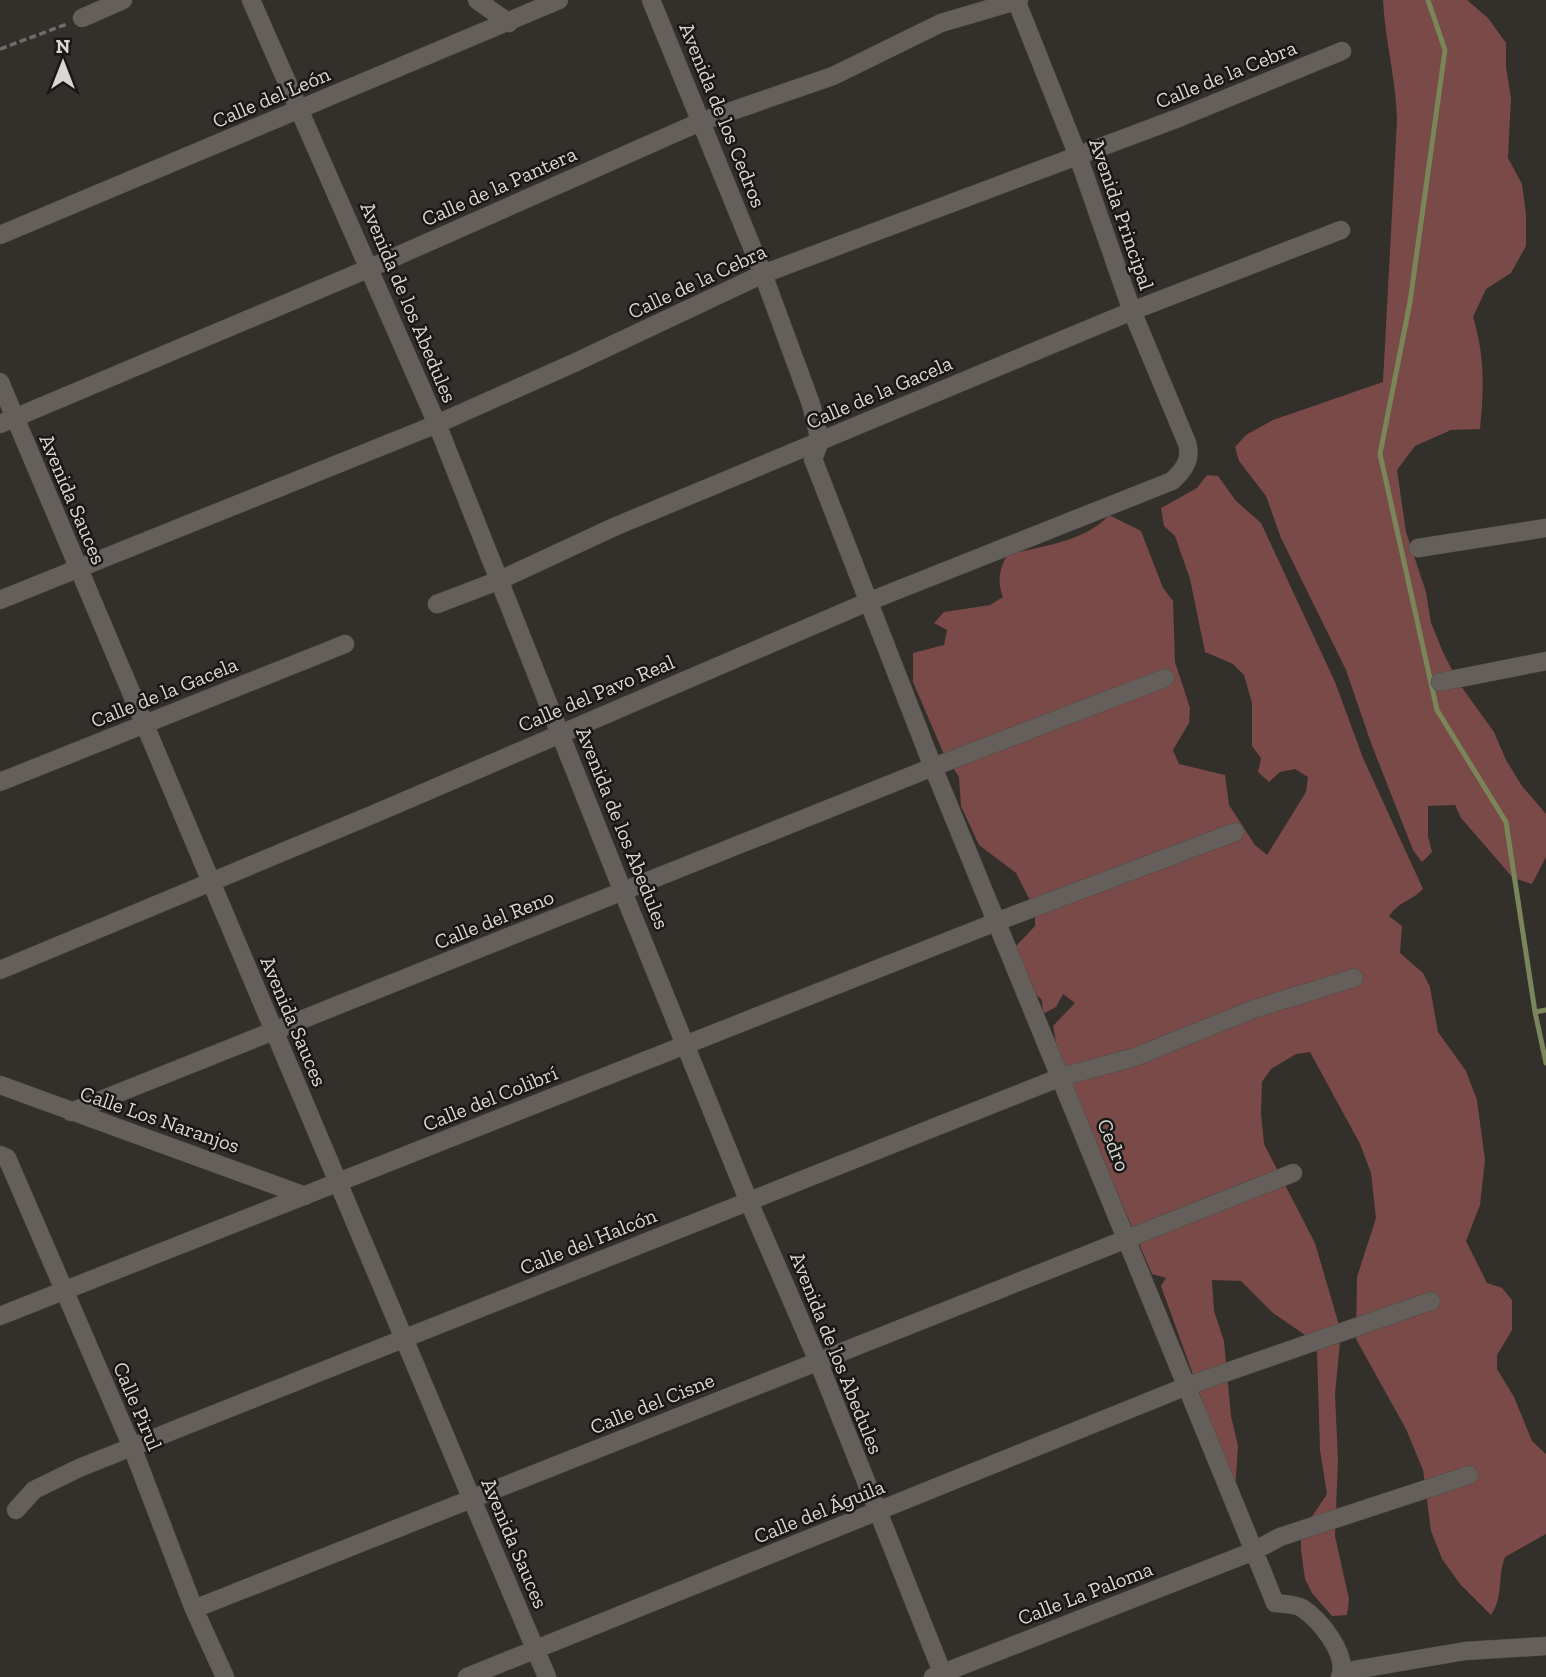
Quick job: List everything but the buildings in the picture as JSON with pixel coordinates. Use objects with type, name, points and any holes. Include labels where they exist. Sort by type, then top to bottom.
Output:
[{"type":"street","points":[[82,18],[123,0]]},
{"type":"street","name":"Avenida de los Abedules","points":[[251,0],[437,424],[749,1202],[818,1361],[940,1676]]},
{"type":"street","points":[[477,0],[509,23]]},
{"type":"street","name":"Calle del León","points":[[0,235],[559,0]]},
{"type":"street","name":"Avenida de los Cedros","points":[[652,0],[763,274],[811,404],[820,441],[813,459],[870,601]]},
{"type":"street","name":"Calle de la Pantera","points":[[7,421],[370,268],[700,122],[758,104],[843,72],[941,23],[1017,0]]},
{"type":"street","name":"Avenida Principal","points":[[1017,0],[1079,156],[1132,311],[1187,443]]},
{"type":"street","name":"Calle de la Cebra","points":[[0,600],[437,424],[763,274],[1194,112],[1342,51]]},
{"type":"street","name":"Calle de la Gacela","points":[[438,604],[500,580],[614,527],[1132,311],[1341,230]]},
{"type":"street","name":"Avenida Sauces","points":[[0,382],[7,421],[77,568],[547,1677]]},
{"type":"street","name":"Calle del Pavo Real","points":[[0,970],[211,883],[870,601],[1172,481],[1187,462],[1190,452],[1187,443]]},
{"type":"street","points":[[1418,548],[1546,528]]},
{"type":"street","name":"Cedro","points":[[870,601],[933,767],[1275,1603],[1301,1607],[1336,1645],[1342,1675]]},
{"type":"street","name":"Calle de la Gacela","points":[[0,782],[345,644]]},
{"type":"street","points":[[1440,682],[1546,661]]},
{"type":"street","name":"Calle del Reno","points":[[71,1112],[933,767],[1165,678]]},
{"type":"street","name":"Calle del Colibrí","points":[[0,1316],[996,922],[1236,832]]},
{"type":"street","name":"Calle del Halcón","points":[[16,1510],[33,1490],[79,1468],[1061,1077],[1135,1057],[1254,1009],[1354,978]]},
{"type":"street","name":"Calle Los Naranjos","points":[[0,1085],[305,1196]]},
{"type":"street","name":"Calle Pirul","points":[[2,1155],[132,1447],[194,1609],[225,1677]]},
{"type":"street","name":"Calle del Cisne","points":[[194,1609],[1293,1173]]},
{"type":"street","name":"Calle del Águila","points":[[467,1677],[1187,1386],[1431,1301]]},
{"type":"street","name":"Calle La Paloma","points":[[940,1676],[1254,1551],[1280,1537],[1469,1475]]},
{"type":"street","points":[[1342,1675],[1465,1651],[1546,1646]]},
{"type":"path","points":[[0,49],[82,18]]},
{"type":"shaded area","points":[[1383,0],[1467,0],[1488,18],[1506,43],[1506,67],[1511,98],[1508,158],[1522,184],[1526,246],[1511,273],[1486,289],[1473,317],[1480,345],[1482,372],[1480,429],[1451,430],[1415,446],[1397,470],[1406,532],[1426,592],[1431,623],[1443,652],[1458,682],[1494,732],[1506,760],[1522,786],[1546,814],[1546,857],[1532,884],[1513,878],[1461,818],[1455,805],[1428,806],[1428,836],[1432,852],[1422,862],[1413,850],[1346,670],[1281,538],[1266,496],[1239,461],[1235,447],[1246,435],[1273,420],[1383,382],[1397,120]]},
{"type":"shaded area","points":[[1207,475],[1218,476],[1236,501],[1261,523],[1335,682],[1363,758],[1423,889],[1389,916],[1402,926],[1400,953],[1423,973],[1430,987],[1438,1032],[1466,1071],[1477,1100],[1485,1160],[1480,1205],[1466,1241],[1487,1283],[1502,1288],[1512,1300],[1512,1330],[1497,1355],[1497,1369],[1514,1397],[1532,1441],[1546,1454],[1546,1534],[1505,1557],[1498,1601],[1491,1615],[1460,1584],[1442,1559],[1431,1531],[1423,1470],[1406,1429],[1356,1339],[1357,1277],[1376,1218],[1371,1173],[1360,1144],[1310,1052],[1296,1054],[1271,1069],[1262,1082],[1261,1113],[1264,1144],[1315,1243],[1341,1332],[1335,1394],[1338,1461],[1335,1536],[1349,1599],[1347,1615],[1332,1616],[1312,1593],[1305,1579],[1301,1550],[1301,1533],[1327,1494],[1320,1450],[1317,1352],[1311,1339],[1273,1313],[1241,1281],[1212,1280],[1214,1311],[1224,1341],[1231,1416],[1238,1446],[1235,1491],[1161,1286],[1166,1278],[1152,1274],[1058,1053],[1053,1026],[1075,1003],[1063,994],[1056,1007],[1043,1014],[1042,1000],[1030,989],[1014,948],[1035,926],[1035,910],[1016,873],[979,845],[961,806],[959,777],[943,752],[913,682],[913,653],[944,645],[947,630],[934,623],[944,612],[990,605],[1003,597],[1000,576],[1007,555],[1075,537],[1099,524],[1109,515],[1141,531],[1163,588],[1173,601],[1175,662],[1190,708],[1189,723],[1173,750],[1179,764],[1225,775],[1229,805],[1255,845],[1267,855],[1306,792],[1308,777],[1295,769],[1280,772],[1269,782],[1258,772],[1261,758],[1252,746],[1252,703],[1244,675],[1233,664],[1205,652],[1190,579],[1175,536],[1164,526],[1161,508],[1197,488]]},
{"type":"waterway","points":[[1428,0],[1445,50],[1410,302],[1380,454],[1437,710],[1506,822],[1535,1012],[1546,1063]]},
{"type":"waterway","points":[[1535,1012],[1546,1010]]}]
